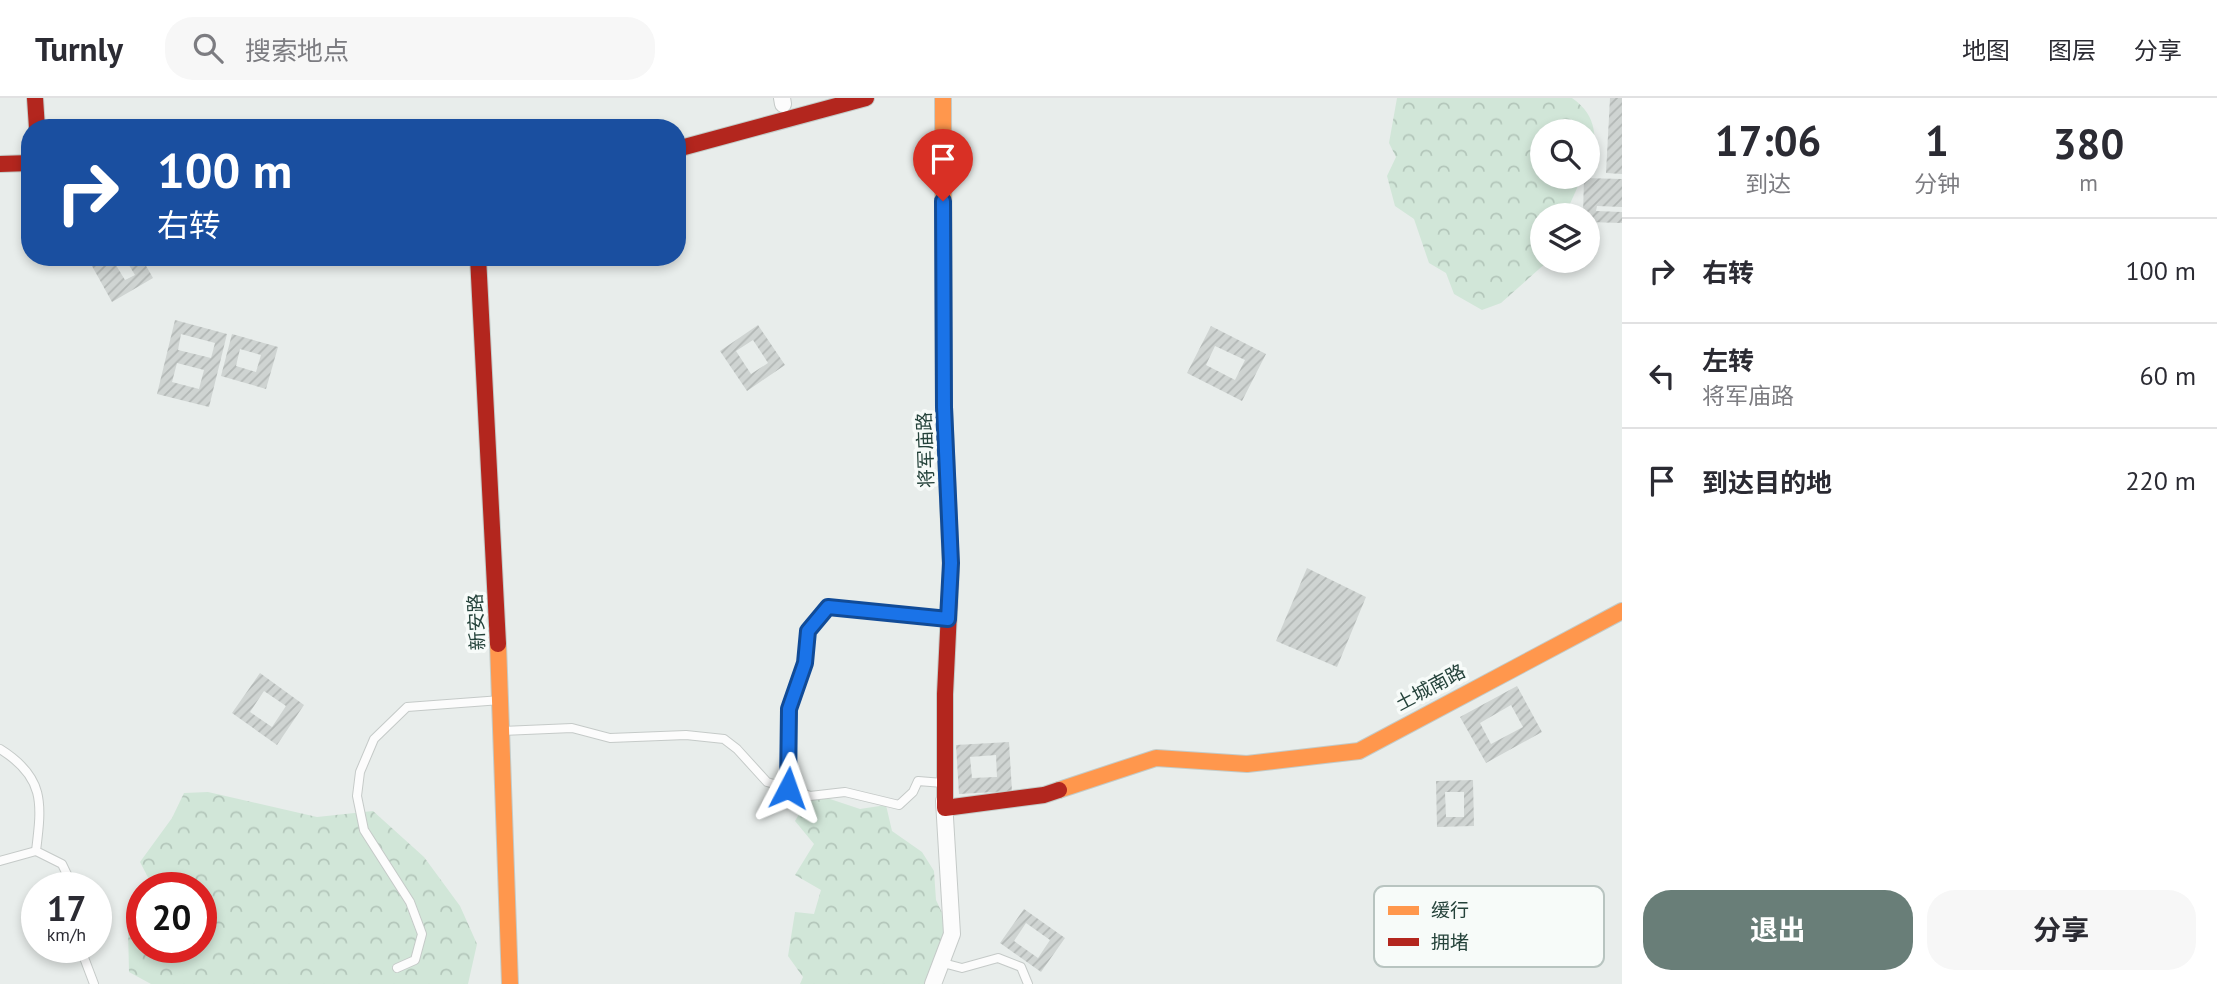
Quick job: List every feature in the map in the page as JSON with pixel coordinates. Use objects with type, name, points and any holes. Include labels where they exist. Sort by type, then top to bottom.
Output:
[{"type":"main road","points":[[35,98],[36,119]]},
{"type":"main road","points":[[686,129],[782,101],[805,98]]},
{"type":"main road","points":[[686,147],[866,98]]},
{"type":"main road","name":"将军庙路","points":[[943,98],[944,407],[951,563],[945,804]]},
{"type":"main road","points":[[0,164],[21,163]]},
{"type":"main road","name":"新安路","points":[[478,266],[502,731],[510,984]]},
{"type":"main road","name":"土城南路","points":[[945,804],[1044,795],[1151,758],[1247,764],[1364,749],[1622,611]]},
{"type":"street","name":"将军庙路","points":[[933,984],[943,963],[951,934],[945,804]]},
{"type":"lane","points":[[788,788],[789,709],[805,663],[808,631],[828,607],[948,619]]},
{"type":"lane","points":[[397,968],[415,960],[422,934],[410,902],[364,830],[357,796],[360,772],[374,739],[407,708],[500,700]]},
{"type":"lane","points":[[502,731],[572,728],[610,738],[686,734],[724,739],[737,749],[767,782],[810,796],[845,792],[900,805],[913,792],[918,781],[944,784]]},
{"type":"lane","points":[[0,749],[30,772],[41,808],[36,851]]},
{"type":"lane","points":[[0,861],[36,851],[62,864],[66,872]]},
{"type":"lane","points":[[943,963],[962,968],[998,958],[1021,967],[1028,984]]},
{"type":"lane","points":[[86,963],[94,984]]},
{"type":"green space","points":[[1397,98],[1572,98],[1581,105],[1590,119],[1530,119],[1530,189],[1577,189],[1570,203],[1530,203],[1530,273],[1535,273],[1501,303],[1482,310],[1454,294],[1446,273],[1429,263],[1414,219],[1395,206],[1387,176],[1396,157],[1389,143]]},
{"type":"green space","points":[[208,792],[317,817],[373,811],[424,857],[460,906],[477,944],[468,984],[151,984],[129,972],[129,963],[217,963],[217,872],[145,872],[140,862],[172,818],[184,793]]},
{"type":"green space","points":[[812,793],[860,809],[886,805],[892,831],[922,852],[934,871],[936,900],[952,934],[933,984],[800,984],[803,977],[788,956],[795,912],[814,914],[821,890],[795,875],[814,844],[795,821]]},
{"type":"building","points":[[1610,98],[1622,98],[1622,174],[1606,173]]},
{"type":"building","points":[[1600,178],[1622,179],[1622,207],[1583,203],[1584,189],[1600,189]]},
{"type":"building","points":[[1600,211],[1622,212],[1622,223],[1600,222]]},
{"type":"building","points":[[92,266],[116,266],[125,280],[135,275],[130,266],[146,266],[153,278],[112,302]]},
{"type":"building","points":[[175,320],[227,334],[209,407],[157,394]],"holes":[[[181,334],[215,343],[211,358],[178,350]],[[177,363],[204,370],[199,389],[172,382]]]},
{"type":"building","points":[[758,325],[785,365],[747,391],[720,351]],"holes":[[[753,340],[768,363],[751,374],[736,351]]]},
{"type":"building","points":[[1211,326],[1266,354],[1242,401],[1187,373]],"holes":[[[1215,346],[1245,360],[1235,380],[1206,365]]]},
{"type":"building","points":[[232,334],[278,347],[266,389],[221,376]],"holes":[[[240,349],[261,355],[256,372],[236,366]]]},
{"type":"building","points":[[1307,568],[1366,597],[1337,667],[1276,641]]},
{"type":"building","points":[[260,673],[304,705],[277,745],[232,713]],"holes":[[[264,691],[286,706],[272,727],[250,712]]]},
{"type":"building","points":[[1517,686],[1542,732],[1486,763],[1460,717]],"holes":[[[1511,705],[1523,727],[1491,744],[1480,723]]]},
{"type":"building","points":[[1009,742],[1012,791],[959,794],[956,745]],"holes":[[[996,755],[997,777],[972,778],[970,757]]]},
{"type":"building","points":[[1473,780],[1474,826],[1437,827],[1436,781]],"holes":[[[1445,792],[1464,792],[1464,817],[1446,817]]]},
{"type":"building","points":[[1024,909],[1065,938],[1041,972],[1000,943]],"holes":[[[1026,923],[1050,940],[1038,958],[1014,941]]]},
{"type":"traffic: slow","points":[[943,98],[944,407],[951,570]]},
{"type":"traffic: slow","points":[[1059,790],[1156,758],[1247,764],[1359,751],[1622,611]]},
{"type":"traffic: slow","points":[[498,644],[510,984]]},
{"type":"traffic: jam","points":[[35,98],[36,119]]},
{"type":"traffic: jam","points":[[686,147],[866,98]]},
{"type":"traffic: jam","points":[[0,164],[21,163]]},
{"type":"traffic: jam","points":[[478,266],[498,644]]},
{"type":"traffic: jam","points":[[951,570],[945,694],[945,808],[1044,795],[1059,790]]},
{"type":"route","points":[[788,788],[791,739],[789,709],[805,663],[808,631],[828,607],[948,619],[951,563],[944,407],[943,201]]}]
